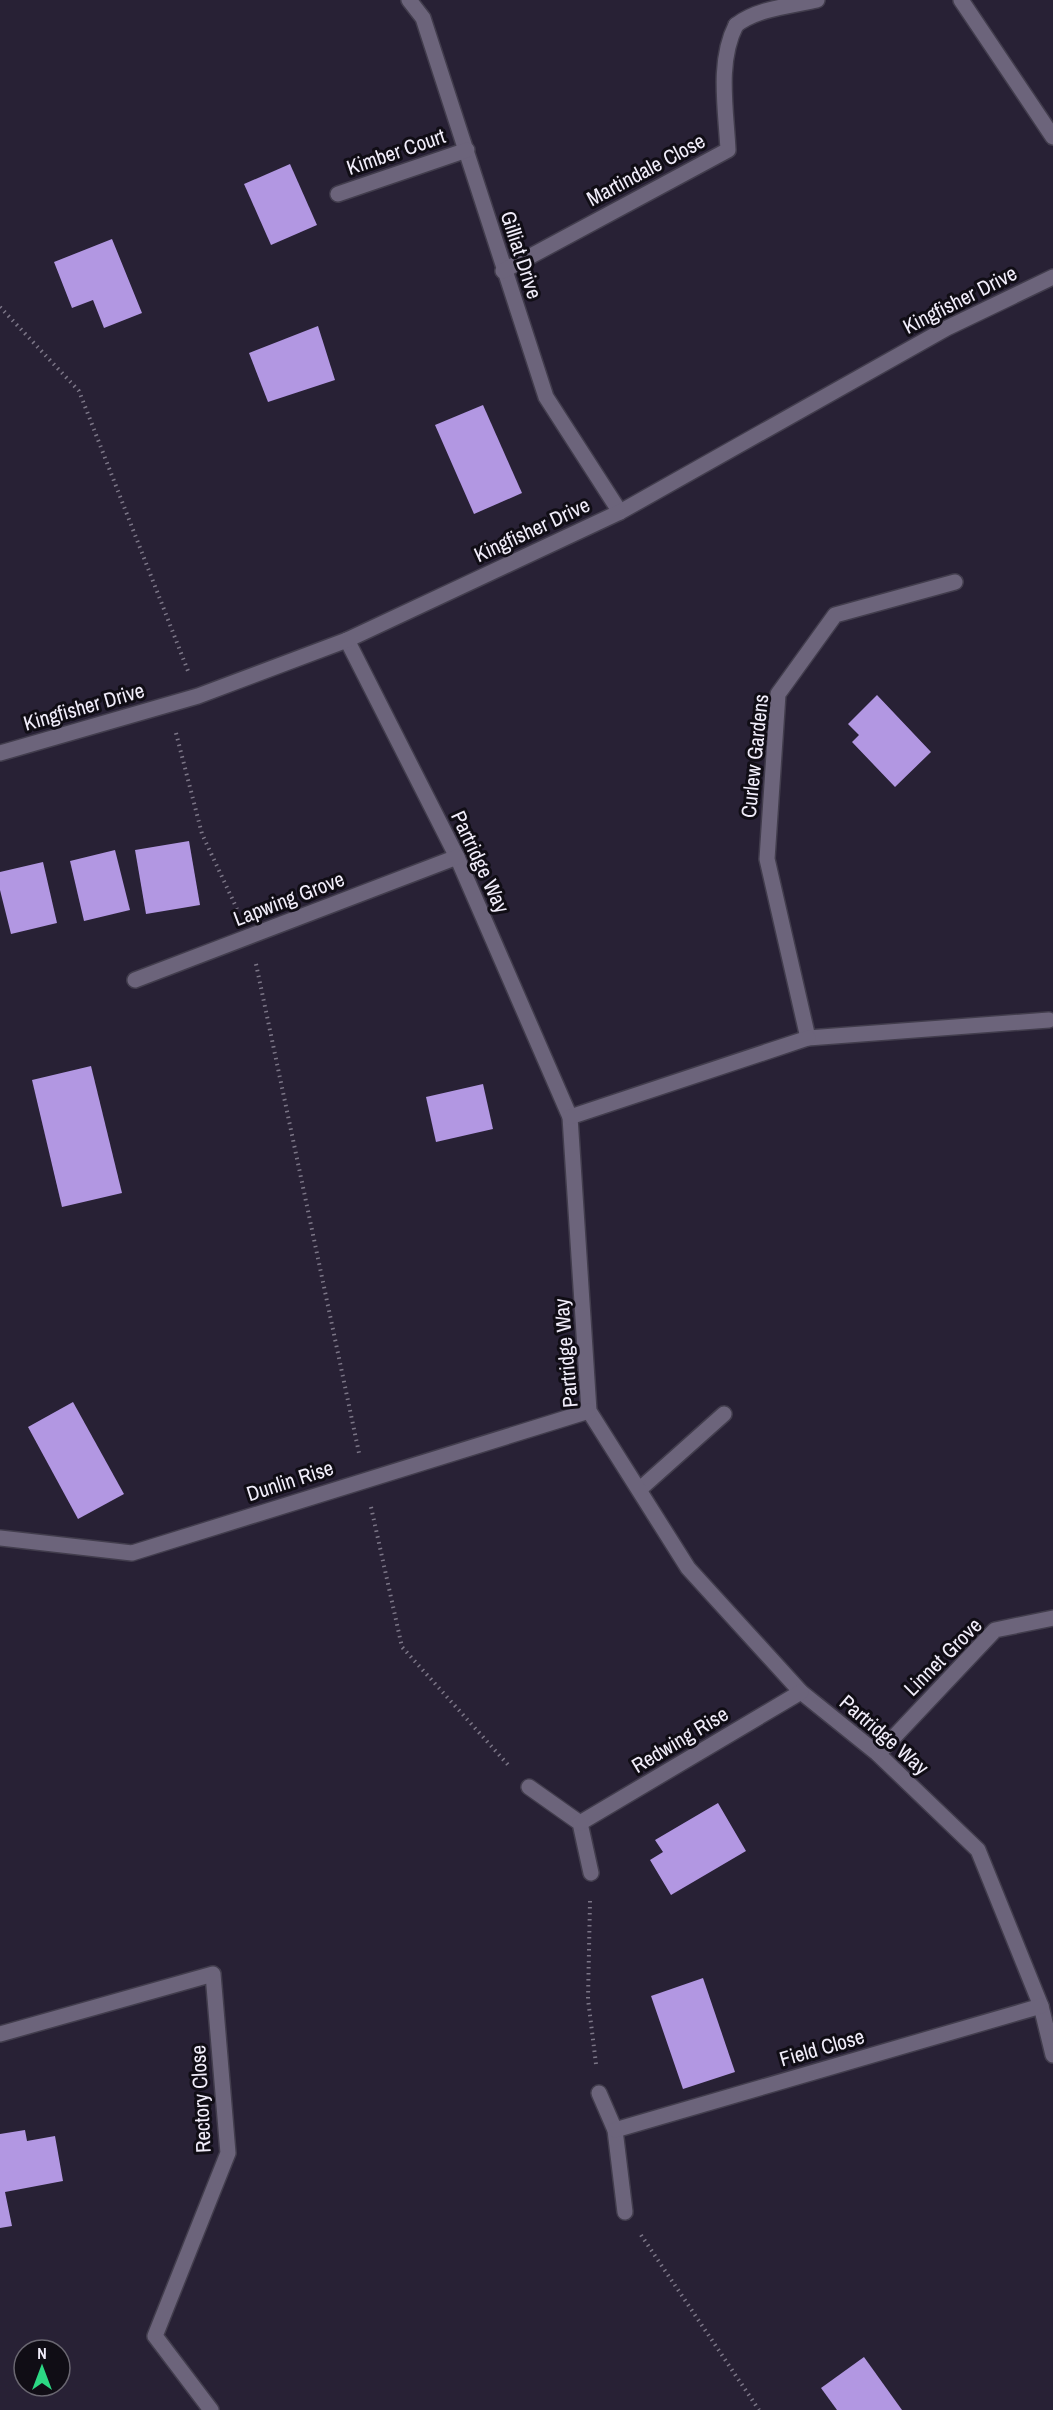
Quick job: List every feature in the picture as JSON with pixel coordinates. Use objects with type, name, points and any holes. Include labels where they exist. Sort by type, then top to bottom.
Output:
[{"type":"street","name":"Gilliat Drive","points":[[409,0],[423,18],[467,150],[503,271],[546,397],[620,512]]},
{"type":"street","name":"Martindale Close","points":[[503,271],[728,150],[725,62],[729,40],[736,25],[753,15],[817,0]]},
{"type":"street","points":[[961,0],[1053,137]]},
{"type":"street","name":"Kimber Court","points":[[338,194],[467,150]]},
{"type":"street","name":"Kingfisher Drive","points":[[0,753],[198,696],[347,640],[620,512],[947,328],[1053,277]]},
{"type":"street","name":"Curlew Gardens","points":[[808,1038],[767,859],[778,694],[836,615],[955,582]]},
{"type":"street","name":"Partridge Way","points":[[347,640],[457,857],[570,1117],[589,1411],[688,1568],[801,1692],[878,1754],[978,1850],[1041,2006],[1053,2055]]},
{"type":"street","name":"Lapwing Grove","points":[[135,980],[457,857]]},
{"type":"street","points":[[570,1117],[808,1038],[1049,1020]]},
{"type":"street","name":"Dunlin Rise","points":[[0,1538],[132,1553],[589,1411]]},
{"type":"street","points":[[640,1489],[724,1414]]},
{"type":"street","name":"Linnet Grove","points":[[878,1754],[996,1630],[1053,1618]]},
{"type":"street","name":"Redwing Rise","points":[[580,1823],[801,1692]]},
{"type":"street","points":[[529,1787],[580,1823],[591,1873]]},
{"type":"street","name":"Rectory Close","points":[[0,2034],[213,1974],[228,2153],[155,2336],[211,2410]]},
{"type":"street","name":"Field Close","points":[[615,2130],[1041,2006]]},
{"type":"street","points":[[599,2093],[615,2130],[625,2212]]},
{"type":"path","points":[[0,307],[80,391],[198,696]]},
{"type":"path","points":[[168,705],[202,834],[250,936],[402,1647],[529,1787]]},
{"type":"path","points":[[591,1873],[588,1999],[599,2093]]},
{"type":"path","points":[[625,2212],[759,2410]]},
{"type":"building","points":[[290,164],[317,225],[271,245],[244,184]]},
{"type":"building","points":[[112,239],[142,313],[104,328],[93,300],[72,308],[54,262]]},
{"type":"building","points":[[318,326],[335,380],[268,402],[249,353]]},
{"type":"building","points":[[483,405],[522,493],[474,514],[435,425]]},
{"type":"building","points":[[877,695],[931,752],[895,787],[852,742],[859,735],[848,724]]},
{"type":"building","points":[[189,841],[200,905],[146,914],[135,850]]},
{"type":"building","points":[[115,850],[130,910],[84,921],[70,861]]},
{"type":"building","points":[[43,862],[57,923],[11,934],[0,890],[0,872]]},
{"type":"building","points":[[91,1066],[122,1193],[62,1207],[32,1080]]},
{"type":"building","points":[[483,1084],[493,1129],[436,1142],[426,1097]]},
{"type":"building","points":[[73,1402],[124,1494],[78,1519],[28,1427]]},
{"type":"building","points":[[718,1803],[746,1851],[671,1895],[650,1860],[663,1852],[655,1840]]},
{"type":"building","points":[[703,1978],[735,2072],[683,2089],[651,1996]]},
{"type":"building","points":[[25,2130],[27,2141],[55,2136],[63,2181],[5,2192],[12,2226],[0,2228],[0,2134]]},
{"type":"building","points":[[864,2357],[902,2410],[837,2410],[821,2388]]}]
